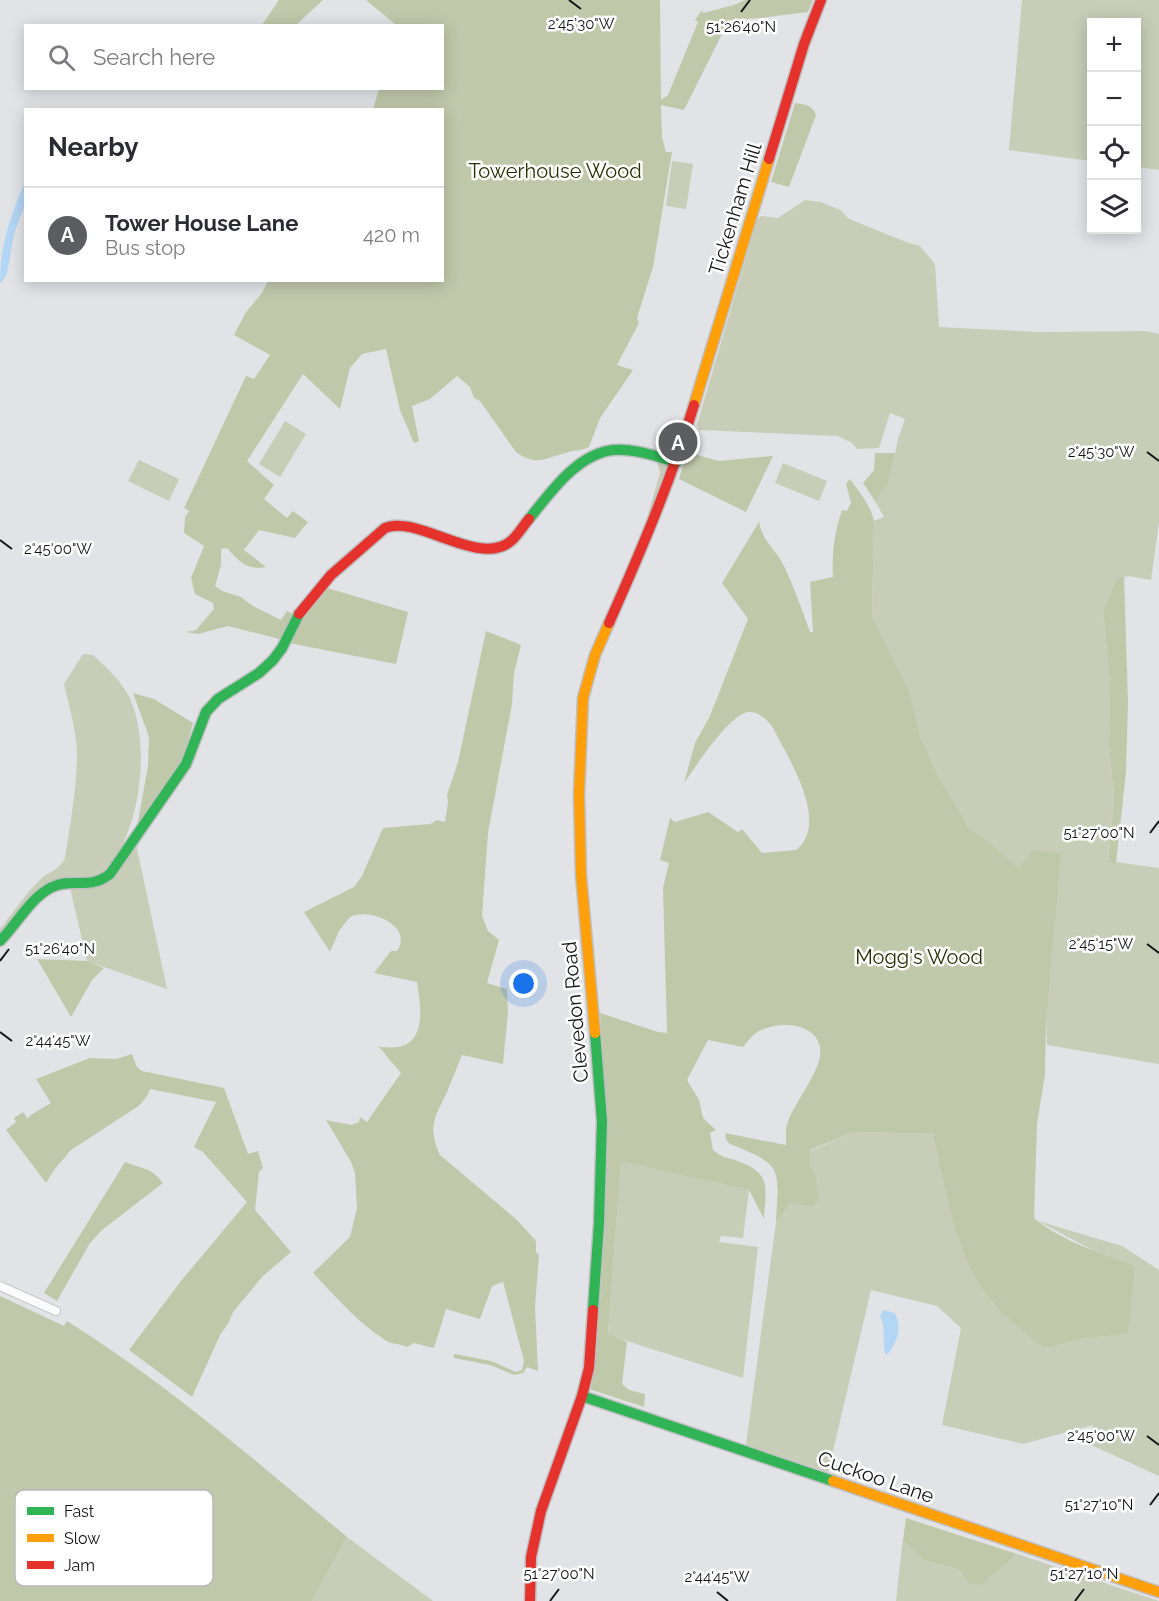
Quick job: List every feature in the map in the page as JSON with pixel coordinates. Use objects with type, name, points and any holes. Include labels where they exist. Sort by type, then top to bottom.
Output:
[{"type":"main road","name":"Tickenham Hill","points":[[686,430],[804,44],[821,0]]},
{"type":"main road","name":"Clevedon Road","points":[[531,1601],[531,1557],[541,1511],[582,1396],[589,1368],[592,1329],[602,1120],[581,874],[579,794],[582,706],[587,678],[595,655],[651,530],[686,430]]},
{"type":"main road","points":[[0,941],[45,891],[57,885],[95,884],[110,874],[186,764],[194,747],[200,724],[210,707],[226,692],[260,672],[274,659],[301,611],[317,589],[385,528],[400,525],[461,543],[504,547],[567,477],[594,456],[603,452],[622,450],[676,462]]},
{"type":"main road","name":"Cuckoo Lane","points":[[582,1396],[1159,1592]]},
{"type":"street","points":[[0,1286],[56,1311]]},
{"type":"green space","points":[[279,0],[323,0],[297,24],[263,24]]},
{"type":"green space","name":"Towerhouse Wood","points":[[366,0],[660,0],[661,100],[668,95],[698,22],[695,20],[702,10],[703,13],[745,0],[813,0],[808,12],[729,20],[684,110],[661,105],[662,137],[666,152],[672,152],[653,267],[637,318],[639,323],[617,365],[633,370],[600,418],[589,447],[541,460],[523,457],[516,452],[480,401],[474,398],[470,387],[457,376],[430,399],[412,406],[419,441],[414,443],[400,410],[386,349],[362,354],[350,368],[340,409],[303,374],[247,461],[274,485],[264,499],[287,518],[293,511],[308,522],[295,538],[259,530],[244,550],[266,567],[249,566],[239,561],[227,548],[221,549],[221,565],[215,586],[222,591],[241,597],[253,606],[281,620],[287,611],[295,615],[283,640],[228,626],[198,634],[186,632],[196,630],[214,609],[213,603],[195,594],[191,578],[204,546],[184,533],[185,517],[189,511],[184,508],[246,376],[254,379],[270,355],[234,335],[246,312],[262,293],[268,282],[444,282],[444,108],[373,108],[379,90],[444,90],[444,24],[395,24]]},
{"type":"green space","points":[[1022,0],[1159,0],[1159,170],[1141,168],[1141,18],[1087,18],[1087,160],[1009,150]]},
{"type":"green space","points":[[795,103],[808,106],[816,115],[789,187],[771,182]]},
{"type":"green space","points":[[672,161],[693,164],[686,209],[666,206]]},
{"type":"green space","points":[[805,200],[821,202],[840,210],[849,219],[920,246],[935,264],[939,327],[1039,332],[1145,331],[1159,334],[1159,522],[1151,580],[1128,576],[1116,580],[1103,610],[1110,683],[1109,745],[1114,798],[1108,861],[1159,868],[1159,1064],[1047,1045],[1046,1020],[1019,869],[968,826],[937,774],[920,735],[909,690],[872,617],[874,521],[884,517],[875,501],[888,485],[905,419],[890,413],[879,448],[857,449],[851,442],[837,436],[699,430],[697,424],[757,220],[761,216],[778,218]]},
{"type":"green space","points":[[285,421],[306,434],[280,477],[259,464]]},
{"type":"green space","points":[[687,452],[719,461],[773,456],[746,512],[679,479]]},
{"type":"green space","points":[[875,453],[895,453],[888,485],[875,501],[863,483],[874,470]]},
{"type":"green space","points":[[139,460],[179,479],[169,501],[128,481]]},
{"type":"green space","points":[[657,461],[667,465],[668,470],[645,530],[642,529],[660,473]]},
{"type":"green space","points":[[783,463],[827,481],[819,501],[775,483]]},
{"type":"green space","name":"Mogg's Wood","points":[[850,479],[867,504],[874,521],[872,617],[909,690],[920,735],[937,774],[968,826],[1019,868],[1033,850],[1061,854],[1046,1019],[1045,1074],[1037,1124],[1034,1218],[1069,1240],[1135,1265],[1128,1333],[1086,1338],[1050,1348],[1043,1347],[1000,1311],[981,1287],[961,1246],[933,1134],[858,1132],[810,1150],[810,1166],[816,1175],[818,1200],[812,1207],[791,1203],[776,1222],[778,1190],[774,1170],[760,1157],[730,1144],[726,1140],[725,1133],[786,1145],[786,1128],[789,1119],[815,1071],[820,1056],[820,1046],[810,1031],[792,1025],[773,1026],[757,1032],[743,1047],[708,1040],[687,1080],[699,1100],[703,1118],[716,1130],[710,1133],[713,1150],[747,1165],[761,1175],[766,1197],[764,1219],[749,1190],[621,1161],[608,1334],[627,1342],[622,1384],[629,1390],[645,1394],[644,1407],[589,1389],[601,1292],[607,1120],[600,1013],[667,1033],[663,888],[669,863],[660,860],[670,818],[675,822],[708,812],[738,832],[742,829],[762,853],[796,850],[806,838],[809,823],[803,789],[773,728],[760,715],[750,712],[742,714],[733,721],[714,742],[684,783],[695,743],[710,716],[748,619],[722,583],[759,522],[764,536],[784,566],[810,632],[813,632],[810,582],[833,577],[833,551],[837,527],[842,510],[847,511],[851,503],[846,484]]},
{"type":"green space","points":[[1124,576],[1128,702],[1126,772],[1116,863],[1108,862],[1114,798],[1109,745],[1110,683],[1103,610],[1116,580]]},
{"type":"green space","points":[[324,587],[408,612],[396,664],[289,643],[303,617]]},
{"type":"green space","points":[[486,631],[521,645],[514,673],[512,704],[488,833],[482,916],[488,931],[499,940],[487,983],[507,989],[508,1012],[503,1064],[462,1055],[436,1116],[433,1129],[440,1155],[517,1220],[536,1241],[536,1252],[539,1255],[535,1307],[538,1371],[527,1367],[523,1373],[514,1375],[490,1365],[454,1358],[454,1354],[439,1351],[491,1361],[516,1372],[522,1370],[524,1361],[503,1282],[492,1286],[480,1319],[446,1309],[434,1348],[414,1343],[407,1347],[388,1342],[375,1333],[347,1309],[313,1273],[350,1237],[357,1208],[355,1173],[326,1120],[352,1125],[359,1122],[360,1117],[367,1122],[401,1073],[379,1047],[408,1044],[414,1038],[420,1020],[420,1000],[417,982],[374,973],[391,951],[397,951],[401,942],[400,934],[395,927],[378,917],[358,915],[350,917],[339,931],[330,952],[304,912],[354,887],[362,876],[383,828],[430,824],[437,820],[445,822],[447,795],[458,762]]},
{"type":"green space","points":[[83,654],[93,655],[119,682],[128,694],[137,720],[141,767],[133,816],[115,858],[102,874],[97,878],[59,880],[47,884],[25,906],[0,938],[0,929],[24,897],[40,880],[60,866],[65,858],[75,792],[77,752],[74,726],[64,684]]},
{"type":"green space","points":[[133,693],[154,699],[193,723],[184,758],[137,827],[148,766],[149,737]]},
{"type":"green space","points":[[136,844],[167,989],[87,961],[70,888],[96,887],[111,880],[123,866]]},
{"type":"green space","points":[[37,959],[87,961],[104,968],[92,980],[71,1017]]},
{"type":"green space","points":[[132,1054],[137,1067],[142,1071],[224,1088],[248,1154],[258,1151],[263,1168],[259,1172],[255,1210],[291,1252],[263,1276],[233,1312],[192,1397],[129,1350],[181,1281],[247,1202],[203,1152],[194,1147],[216,1102],[150,1089],[140,1105],[71,1150],[46,1183],[6,1130],[16,1122],[14,1118],[23,1112],[28,1119],[29,1116],[51,1103],[36,1079],[90,1058],[116,1059]]},
{"type":"green space","points":[[858,1132],[933,1134],[993,1303],[1043,1347],[1050,1348],[1086,1338],[1135,1265],[1094,1251],[1038,1221],[1122,1246],[1159,1270],[1159,1476],[1089,1444],[1093,1425],[1023,1444],[942,1425],[961,1328],[937,1306],[871,1290],[828,1472],[746,1445],[776,1222],[791,1203],[812,1207],[816,1175],[810,1166],[810,1151],[848,1134]]},
{"type":"green space","points":[[621,1160],[749,1190],[743,1238],[721,1236],[719,1242],[758,1247],[743,1378],[608,1335]]},
{"type":"green space","points":[[125,1162],[150,1171],[163,1183],[102,1230],[90,1243],[57,1301],[44,1293]]},
{"type":"green space","points":[[0,1296],[64,1326],[67,1321],[104,1345],[176,1397],[347,1537],[312,1601],[0,1601]]},
{"type":"green space","points":[[906,1518],[1017,1554],[983,1584],[975,1585],[969,1583],[957,1569],[925,1561],[903,1541]]},
{"type":"green space","points":[[347,1537],[433,1601],[312,1601]]},
{"type":"green space","points":[[903,1537],[903,1541],[925,1561],[957,1569],[962,1576],[983,1584],[1017,1554],[1159,1601],[896,1601]]},
{"type":"water","points":[[24,184],[24,207],[14,234],[7,274],[0,284],[2,256],[15,207]]},
{"type":"water","points":[[883,1310],[895,1313],[898,1324],[896,1339],[888,1354],[885,1354],[883,1325],[880,1316]]},
{"type":"traffic: fast","points":[[529,519],[565,476],[600,453],[629,450],[677,462]]},
{"type":"traffic: fast","points":[[0,941],[30,904],[52,887],[67,883],[95,882],[110,874],[186,764],[206,712],[218,699],[259,673],[273,660],[282,648],[299,614]]},
{"type":"traffic: fast","points":[[593,1310],[599,1223],[602,1121],[595,1033]]},
{"type":"traffic: fast","points":[[582,1396],[833,1481]]},
{"type":"traffic: slow","points":[[694,405],[769,159]]},
{"type":"traffic: slow","points":[[595,1033],[581,875],[579,794],[583,698],[595,655],[609,623]]},
{"type":"traffic: slow","points":[[833,1481],[1159,1592]]},
{"type":"traffic: jam","points":[[769,159],[804,44],[821,0]]},
{"type":"traffic: jam","points":[[609,623],[655,515],[694,405]]},
{"type":"traffic: jam","points":[[299,614],[331,575],[385,528],[398,526],[414,528],[466,545],[498,548],[511,541],[529,519]]},
{"type":"traffic: jam","points":[[530,1601],[531,1557],[541,1511],[582,1396],[589,1368],[593,1310]]},
{"type":"place","name":"Tower House Lane","points":[[678,442]]}]
